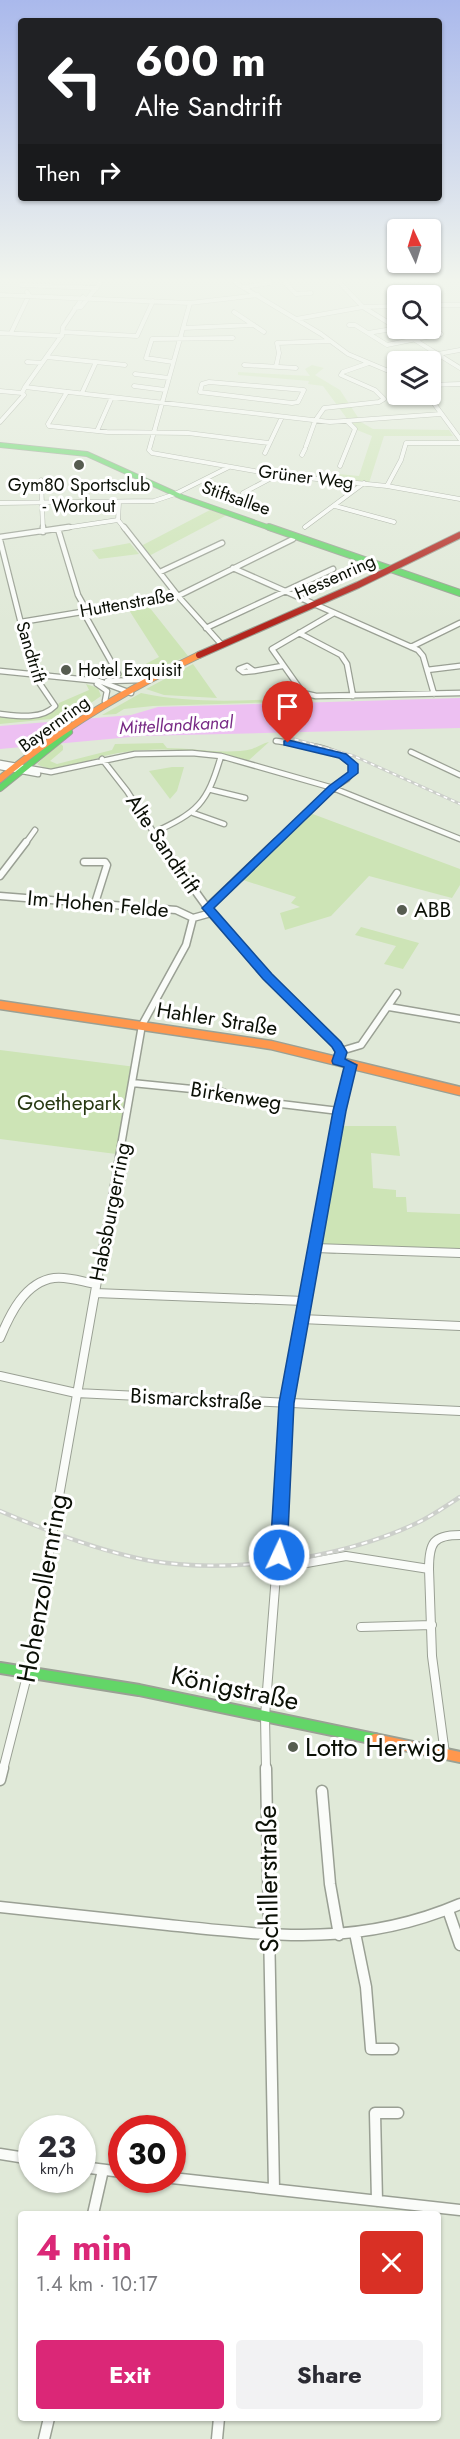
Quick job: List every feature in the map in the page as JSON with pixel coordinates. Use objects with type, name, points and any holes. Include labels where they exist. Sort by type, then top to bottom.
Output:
[{"type":"street","points":[[0,422],[22,397]]},
{"type":"street","points":[[64,397],[48,424],[97,431],[154,432],[269,443]]},
{"type":"street","points":[[97,431],[112,397],[318,420],[348,421],[441,414]]},
{"type":"street","points":[[154,432],[163,397]]},
{"type":"street","points":[[242,397],[296,403],[300,397]]},
{"type":"street","points":[[302,455],[323,409],[383,401],[382,397]]},
{"type":"street","points":[[246,412],[251,398]]},
{"type":"street","points":[[435,405],[460,441]]},
{"type":"street","points":[[265,453],[282,417]]},
{"type":"street","points":[[340,465],[355,429],[348,421]]},
{"type":"street","name":"Grüner Weg","points":[[154,432],[149,450],[152,453],[277,475],[387,486],[460,499]]},
{"type":"street","points":[[387,486],[401,460],[406,443],[460,441]]},
{"type":"street","name":"Stiftsallee","points":[[0,445],[87,454],[109,462],[175,494],[460,593]]},
{"type":"street","points":[[0,503],[154,501],[175,494],[229,467]]},
{"type":"street","points":[[243,493],[277,475]]},
{"type":"street","points":[[41,480],[42,532]]},
{"type":"street","points":[[305,527],[364,483]]},
{"type":"street","points":[[119,502],[118,520],[178,596],[222,645]]},
{"type":"street","points":[[335,506],[394,522]]},
{"type":"street","points":[[0,539],[118,520]]},
{"type":"street","points":[[58,530],[78,595],[87,611],[85,615],[118,674]]},
{"type":"street","name":"Hessenring","points":[[127,691],[144,680],[393,570],[460,535]]},
{"type":"street","name":"Sandtrift","points":[[0,539],[3,562],[34,675],[40,687],[54,703],[52,710],[38,714],[0,714]]},
{"type":"street","name":"Huttenstraße","points":[[21,622],[178,596],[293,539]]},
{"type":"street","points":[[160,572],[222,543]]},
{"type":"street","points":[[233,568],[411,647],[423,656],[434,694]]},
{"type":"street","points":[[206,627],[333,569]]},
{"type":"street","points":[[334,613],[272,649],[303,693],[316,696],[460,693]]},
{"type":"street","points":[[411,647],[459,625]]},
{"type":"street","points":[[299,633],[341,655],[347,664],[353,696]]},
{"type":"street","name":"Hessenring","points":[[127,691],[222,645]]},
{"type":"street","points":[[255,671],[282,666]]},
{"type":"street","points":[[427,670],[460,666]]},
{"type":"street","points":[[0,671],[114,682],[144,680]]},
{"type":"street","points":[[83,679],[105,683],[127,691]]},
{"type":"street","points":[[83,679],[106,689],[108,694],[105,701]]},
{"type":"street","points":[[114,682],[127,691]]},
{"type":"street","name":"Bayernring","points":[[0,779],[11,767],[85,714],[127,691]]},
{"type":"street","name":"Bayernring","points":[[0,788],[11,767],[46,748],[127,691]]},
{"type":"street","points":[[193,918],[209,910],[355,769],[350,760],[322,749],[276,741]]},
{"type":"street","points":[[411,752],[460,775]]},
{"type":"street","points":[[11,767],[54,774],[74,770],[102,759],[135,754],[183,753],[221,756],[333,788],[460,839]]},
{"type":"street","points":[[153,833],[193,813],[212,790],[221,756]]},
{"type":"street","name":"Alte Sandtrift","points":[[102,759],[127,791],[153,833],[209,910],[339,1056]]},
{"type":"street","points":[[212,790],[245,798]]},
{"type":"street","points":[[193,813],[224,824]]},
{"type":"street","points":[[0,876],[35,830]]},
{"type":"street","points":[[84,862],[105,862],[107,865],[96,903]]},
{"type":"street","name":"Im Hohen Felde","points":[[0,896],[176,910],[193,918]]},
{"type":"street","name":"Habsburgerring","points":[[76,1394],[142,1025],[186,945],[193,918]]},
{"type":"street","points":[[339,1056],[361,1046],[397,993]]},
{"type":"street","name":"Hahler Straße","points":[[0,1005],[339,1056],[351,1065],[412,1082],[460,1091]]},
{"type":"street","points":[[389,1007],[460,1019]]},
{"type":"street","points":[[279,1555],[286,1403],[339,1111],[351,1065]]},
{"type":"street","name":"Birkenweg","points":[[132,1083],[222,1092],[239,1099],[339,1111]]},
{"type":"street","points":[[315,1248],[460,1254]]},
{"type":"street","points":[[0,1338],[21,1299],[40,1282],[58,1278],[96,1284]]},
{"type":"street","points":[[95,1293],[304,1301]]},
{"type":"street","points":[[301,1319],[460,1326]]},
{"type":"street","name":"Bismarckstraße","points":[[0,1376],[76,1394],[460,1411]]},
{"type":"street","name":"Hohenzollernring","points":[[0,1780],[28,1672],[76,1394]]},
{"type":"street","points":[[445,1754],[432,1656],[428,1550],[438,1537],[460,1535]]},
{"type":"street","name":"Schillerstraße","points":[[274,2189],[265,1716],[275,1574],[284,1567],[346,1557],[429,1569]]},
{"type":"street","points":[[361,1627],[432,1625]]},
{"type":"street","name":"Königstraße","points":[[0,1668],[139,1690],[460,1757]]},
{"type":"street","points":[[322,1791],[330,1884],[339,1935]]},
{"type":"street","points":[[0,1907],[269,1936],[355,1933],[413,1921],[460,1904]]},
{"type":"street","points":[[448,1910],[460,1945]]},
{"type":"street","points":[[355,1933],[366,1987],[371,2049],[393,2049]]},
{"type":"street","points":[[377,2201],[375,2113],[398,2113]]},
{"type":"street","points":[[0,2154],[18,2157]]},
{"type":"street","points":[[96,2169],[108,2171]]},
{"type":"street","points":[[94,2211],[103,2170]]},
{"type":"street","points":[[186,2180],[460,2210]]},
{"type":"street","points":[[44,2439],[47,2421]]},
{"type":"street","points":[[217,2439],[219,2421]]},
{"type":"green space","points":[[331,397],[344,397],[359,419],[348,420]]},
{"type":"green space","points":[[359,421],[373,429],[449,430],[453,436],[384,436],[369,483],[315,477],[317,472],[359,476],[372,436],[357,430],[350,422]]},
{"type":"green space","points":[[210,510],[227,515],[147,557],[139,547]]},
{"type":"green space","points":[[130,543],[139,554],[99,559],[92,550]]},
{"type":"green space","points":[[146,603],[188,656],[141,675],[123,679],[120,673],[132,671],[159,657],[127,607]]},
{"type":"green space","points":[[193,664],[217,698],[164,695],[146,689]]},
{"type":"green space","points":[[86,684],[98,688],[101,696],[71,717],[0,724],[0,717],[44,715],[56,710],[59,703],[89,690]]},
{"type":"green space","points":[[141,693],[210,701],[325,697],[310,701],[153,706],[124,709],[116,714],[102,715]]},
{"type":"green space","points":[[269,742],[248,761],[195,751],[140,750],[104,756],[61,768],[52,769],[37,764],[60,743],[63,750],[50,761],[57,764],[112,750],[115,744],[163,743],[167,748],[242,751]]},
{"type":"green space","points":[[184,767],[177,791],[170,799],[149,771]]},
{"type":"green space","points":[[310,813],[460,869],[460,885],[452,898],[369,876],[331,916],[285,930],[280,913],[300,907],[291,903],[296,897],[243,880]]},
{"type":"green space","points":[[361,927],[419,943],[403,969],[384,964],[396,946],[355,935]]},
{"type":"green space","name":"Goethepark","points":[[0,1050],[136,1067],[116,1154],[0,1139]]},
{"type":"green space","points":[[339,1126],[396,1126],[400,1156],[371,1153],[373,1188],[396,1190],[396,1197],[406,1197],[407,1212],[460,1214],[460,1252],[318,1244]]},
{"type":"water","name":"Mittellandkanal","points":[[460,698],[460,728],[142,736],[0,749],[0,726],[131,715],[158,707]]},
{"type":"railway","points":[[287,737],[354,756],[460,804]]},
{"type":"railway","points":[[0,1511],[72,1539],[127,1556],[178,1564],[213,1566],[284,1561],[354,1546],[387,1536],[417,1523],[460,1497]]},
{"type":"traffic: fast","points":[[0,445],[87,454],[182,497],[460,593]]},
{"type":"traffic: fast","points":[[0,788],[69,732]]},
{"type":"traffic: fast","points":[[0,1668],[139,1690],[375,1739]]},
{"type":"traffic: slow","points":[[0,779],[46,742],[95,710],[199,655]]},
{"type":"traffic: slow","points":[[0,1005],[271,1045],[460,1091]]},
{"type":"traffic: slow","points":[[375,1739],[460,1757]]},
{"type":"traffic: jam","points":[[199,655],[358,585],[460,535]]},
{"type":"place","name":"Gym80 Sportsclub - Workout","points":[[79,465]]},
{"type":"place","name":"Hotel Exquisit","points":[[66,670]]},
{"type":"place","name":"ABB","points":[[402,910]]},
{"type":"place","name":"Lotto Herwig","points":[[293,1747]]},
{"type":"route","points":[[279,1555],[286,1403],[339,1111],[351,1065],[338,1061],[341,1052],[336,1044],[267,977],[207,908],[333,788],[347,779],[355,769],[350,760],[343,756],[322,749],[288,743]]}]
